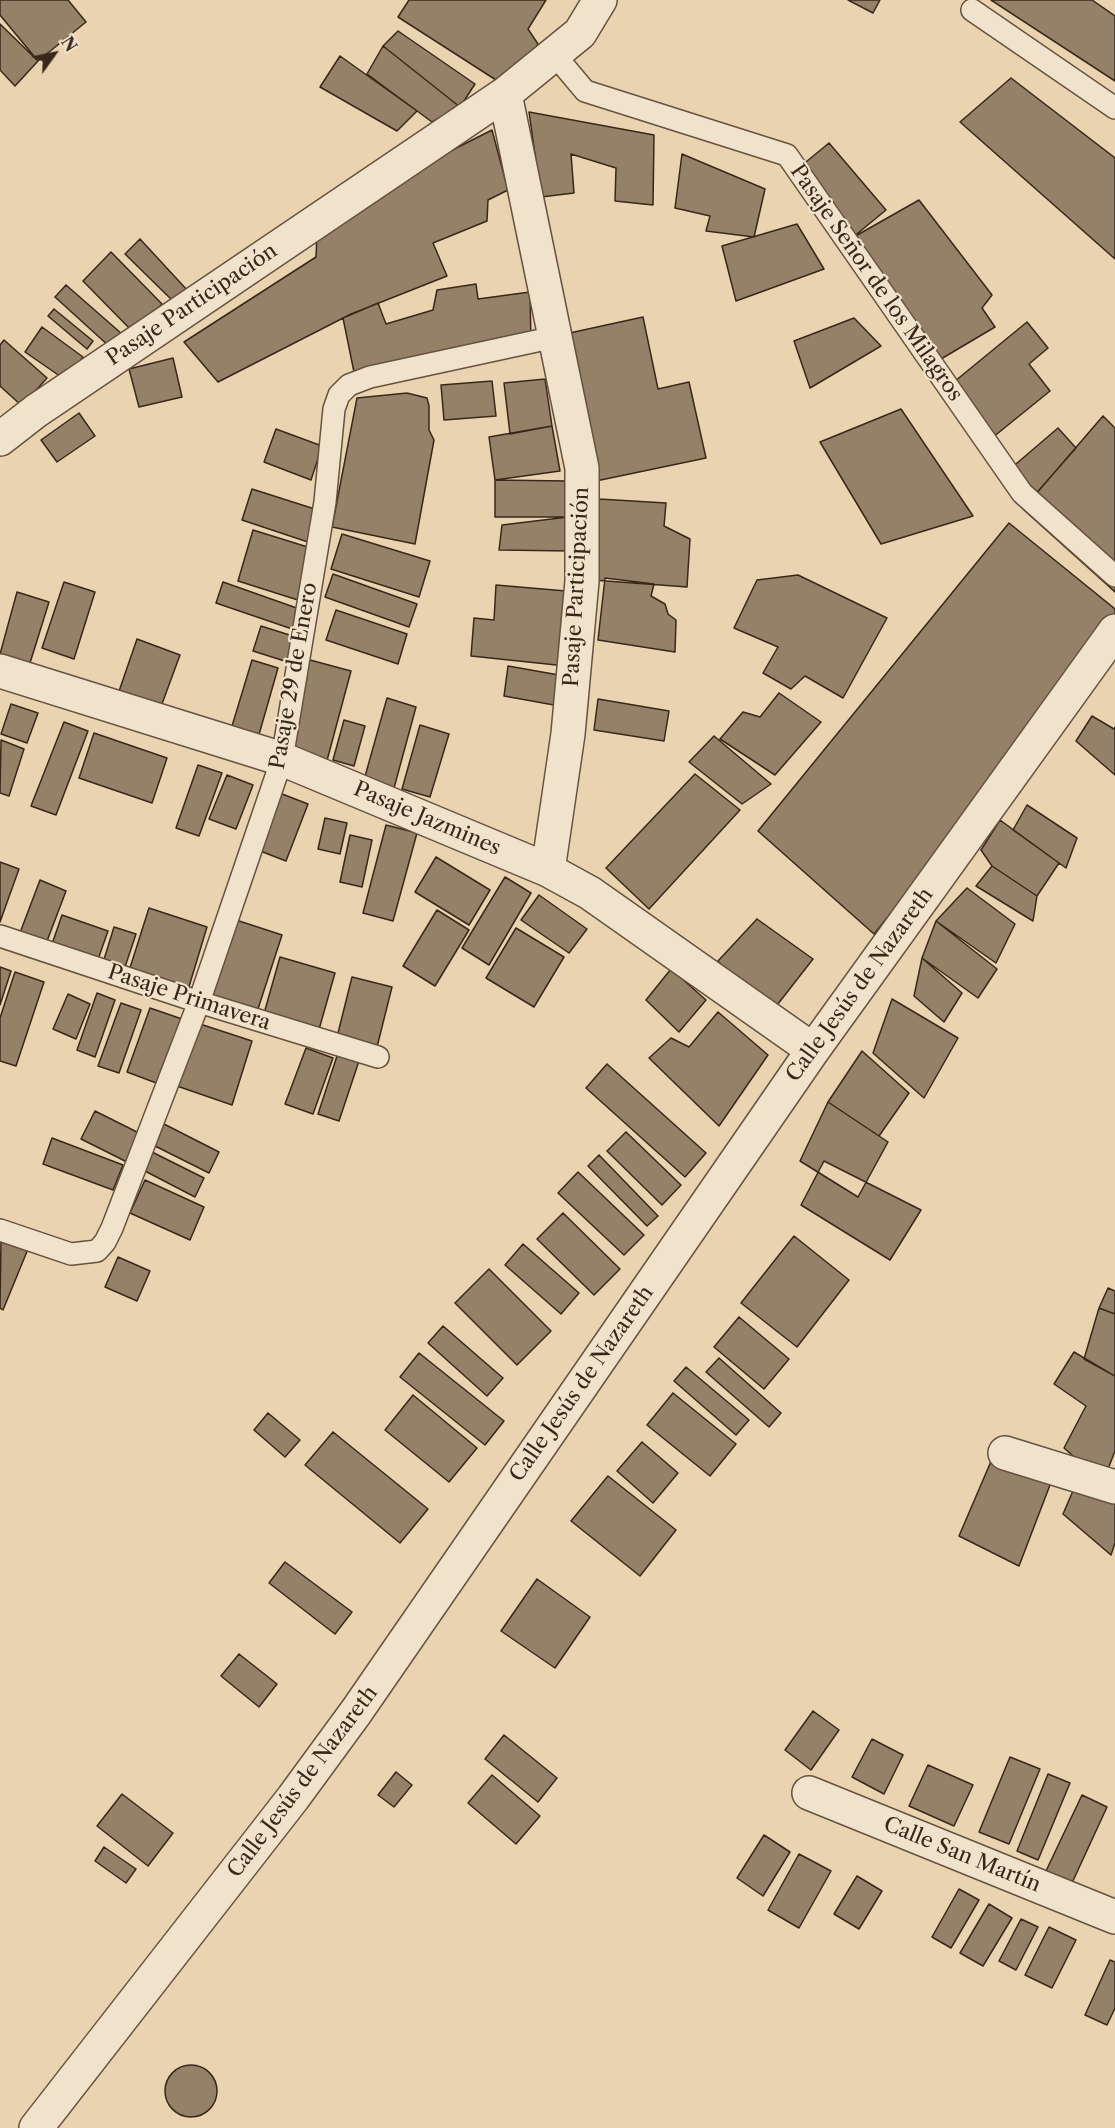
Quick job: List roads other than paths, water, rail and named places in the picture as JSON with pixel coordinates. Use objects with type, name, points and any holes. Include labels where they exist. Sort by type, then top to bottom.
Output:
[{"type":"street","name":"Pasaje Participación","points":[[0,439],[36,411],[505,94],[580,33],[600,0]]},
{"type":"street","name":"Pasaje Participación","points":[[505,94],[582,468],[582,581],[568,734],[548,870]]},
{"type":"street","name":"Calle Jesús de Nazareth","points":[[36,2128],[356,1713],[813,1050],[1115,631]]},
{"type":"street","name":"Pasaje Jazmines","points":[[0,671],[282,759],[548,870],[590,893],[813,1050]]},
{"type":"street","points":[[1005,1453],[1115,1487]]},
{"type":"street","name":"Calle San Martín","points":[[809,1793],[1115,1917]]},
{"type":"lane","points":[[972,9],[1115,108]]},
{"type":"lane","name":"Pasaje Señor de los Milagros","points":[[554,54],[585,91],[787,155],[1022,493],[1115,576]]},
{"type":"lane","name":"Pasaje 29 de Enero","points":[[0,1230],[71,1254],[96,1251],[105,1242],[112,1228],[199,1002],[282,759],[325,502],[334,409],[339,395],[349,385],[370,377],[555,337]]},
{"type":"lane","name":"Pasaje Primavera","points":[[0,936],[378,1058]]}]
